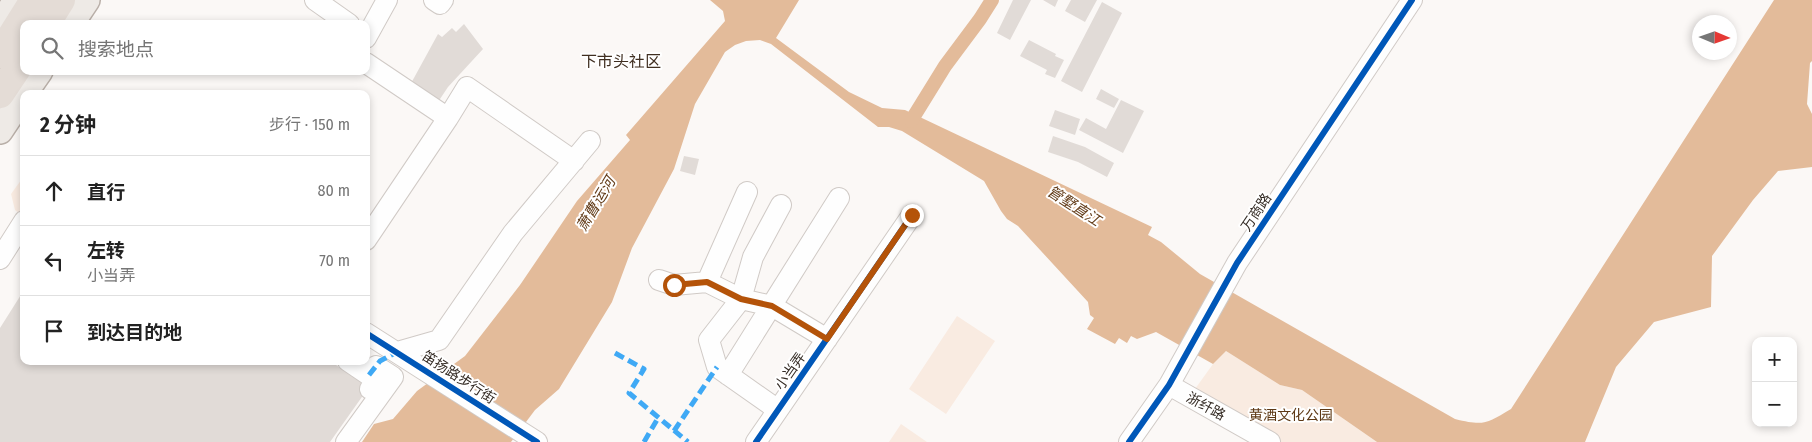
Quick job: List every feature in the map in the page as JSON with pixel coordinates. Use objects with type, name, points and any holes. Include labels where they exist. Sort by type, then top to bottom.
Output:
[{"type":"highway","points":[[21,20],[34,0]]},
{"type":"highway","points":[[48,20],[61,0]]},
{"type":"highway","points":[[0,54],[20,22]]},
{"type":"highway","points":[[12,108],[20,75]]},
{"type":"main road","points":[[0,25],[16,0]]},
{"type":"main road","points":[[74,20],[87,0]]},
{"type":"main road","points":[[26,90],[37,75]]},
{"type":"main road","points":[[12,108],[20,97]]},
{"type":"street","points":[[315,0],[343,20]]},
{"type":"street","points":[[370,31],[387,0]]},
{"type":"street","points":[[434,0],[440,4],[443,0]]},
{"type":"street","name":"万商路","points":[[1129,442],[1169,385],[1237,263],[1412,0]]},
{"type":"street","points":[[370,66],[448,118]]},
{"type":"street","points":[[370,234],[467,87],[574,161]]},
{"type":"street","points":[[397,352],[439,340],[513,233],[590,141]]},
{"type":"street","points":[[707,282],[747,192]]},
{"type":"street","points":[[728,375],[839,198]]},
{"type":"street","points":[[778,410],[717,367],[710,340],[741,299],[753,257],[780,205]]},
{"type":"street","name":"小当弄","points":[[756,442],[912,215]]},
{"type":"street","points":[[0,259],[20,228]]},
{"type":"street","points":[[659,280],[674,285],[707,282],[741,299],[772,306],[827,339]]},
{"type":"street","name":"笛扬路步行街","points":[[370,335],[537,442]]},
{"type":"street","points":[[354,365],[376,380],[362,401]]},
{"type":"street","points":[[346,442],[393,377],[376,366]]},
{"type":"street","name":"浙纤路","points":[[1169,385],[1270,442]]},
{"type":"green space","points":[[20,182],[20,214],[15,210],[11,194]]},
{"type":"green space","points":[[957,316],[995,341],[946,414],[909,389]]},
{"type":"green space","name":"黄酒文化公园","points":[[1226,351],[1280,385],[1302,390],[1377,442],[1281,442],[1195,389],[1213,364]]},
{"type":"green space","points":[[901,424],[927,442],[889,442]]},
{"type":"water","points":[[710,0],[799,0],[776,38],[849,92],[882,108],[905,110],[1152,227],[1148,235],[1161,242],[1200,274],[1455,419],[1472,422],[1490,421],[1511,409],[1774,0],[1812,0],[1812,61],[1810,63],[1807,104],[1812,114],[1812,167],[1778,171],[1753,200],[1712,256],[1711,307],[1654,322],[1616,367],[1585,442],[1377,442],[1302,390],[1280,385],[1226,351],[1213,364],[1156,332],[1137,339],[1131,336],[1127,343],[1119,338],[1115,344],[1087,329],[1094,318],[1090,315],[1088,302],[1018,226],[1007,219],[984,181],[902,131],[889,127],[878,127],[771,44],[760,40],[746,41],[735,45],[725,52],[695,104],[674,169],[632,248],[612,302],[559,389],[535,410],[511,442],[362,442],[374,424],[393,419],[417,391],[465,356],[520,285],[577,201],[630,140],[626,135],[725,21],[723,11]]},
{"type":"building","points":[[1013,0],[1031,0],[1010,40],[997,33]]},
{"type":"building","points":[[1043,0],[1058,0],[1055,7]]},
{"type":"building","points":[[1071,0],[1097,0],[1085,22],[1065,11]]},
{"type":"building","points":[[1102,2],[1122,13],[1082,92],[1061,81]]},
{"type":"building","points":[[464,24],[483,49],[448,87],[436,105],[409,87],[438,34],[442,37],[452,28],[456,32]]},
{"type":"building","points":[[1029,40],[1064,60],[1055,78],[1045,74],[1047,70],[1020,56]]},
{"type":"building","points":[[1101,89],[1119,99],[1114,108],[1096,99]]},
{"type":"building","points":[[1121,100],[1144,111],[1123,153],[1079,130],[1086,118],[1106,129]]},
{"type":"building","points":[[1055,110],[1080,119],[1075,135],[1049,126]]},
{"type":"building","points":[[1053,136],[1085,147],[1114,163],[1107,177],[1078,162],[1048,152]]},
{"type":"building","points":[[684,156],[699,159],[695,175],[680,171]]},
{"type":"building","points":[[20,296],[20,365],[336,365],[369,387],[330,442],[0,442],[0,328]]},
{"type":"waterway","points":[[911,121],[945,66],[992,0]]},
{"type":"marked path","points":[[369,375],[380,361],[397,352]]},
{"type":"marked path","points":[[615,353],[644,369],[629,393],[688,442]]},
{"type":"marked path","points":[[674,431],[717,367]]},
{"type":"marked path","points":[[644,442],[658,418]]},
{"type":"cycle path","points":[[1129,442],[1169,385],[1237,263],[1412,0]]},
{"type":"cycle path","points":[[756,442],[912,215]]},
{"type":"cycle path","points":[[370,336],[537,442]]},
{"type":"district","name":"下市头社区","points":[[621,61]]},
{"type":"route","points":[[674,285],[707,282],[741,299],[772,306],[827,339],[912,215]]},
{"type":"water label","name":"萧曹运河","points":[[596,204]]},
{"type":"water label","name":"管墅直江","points":[[1074,206]]}]
